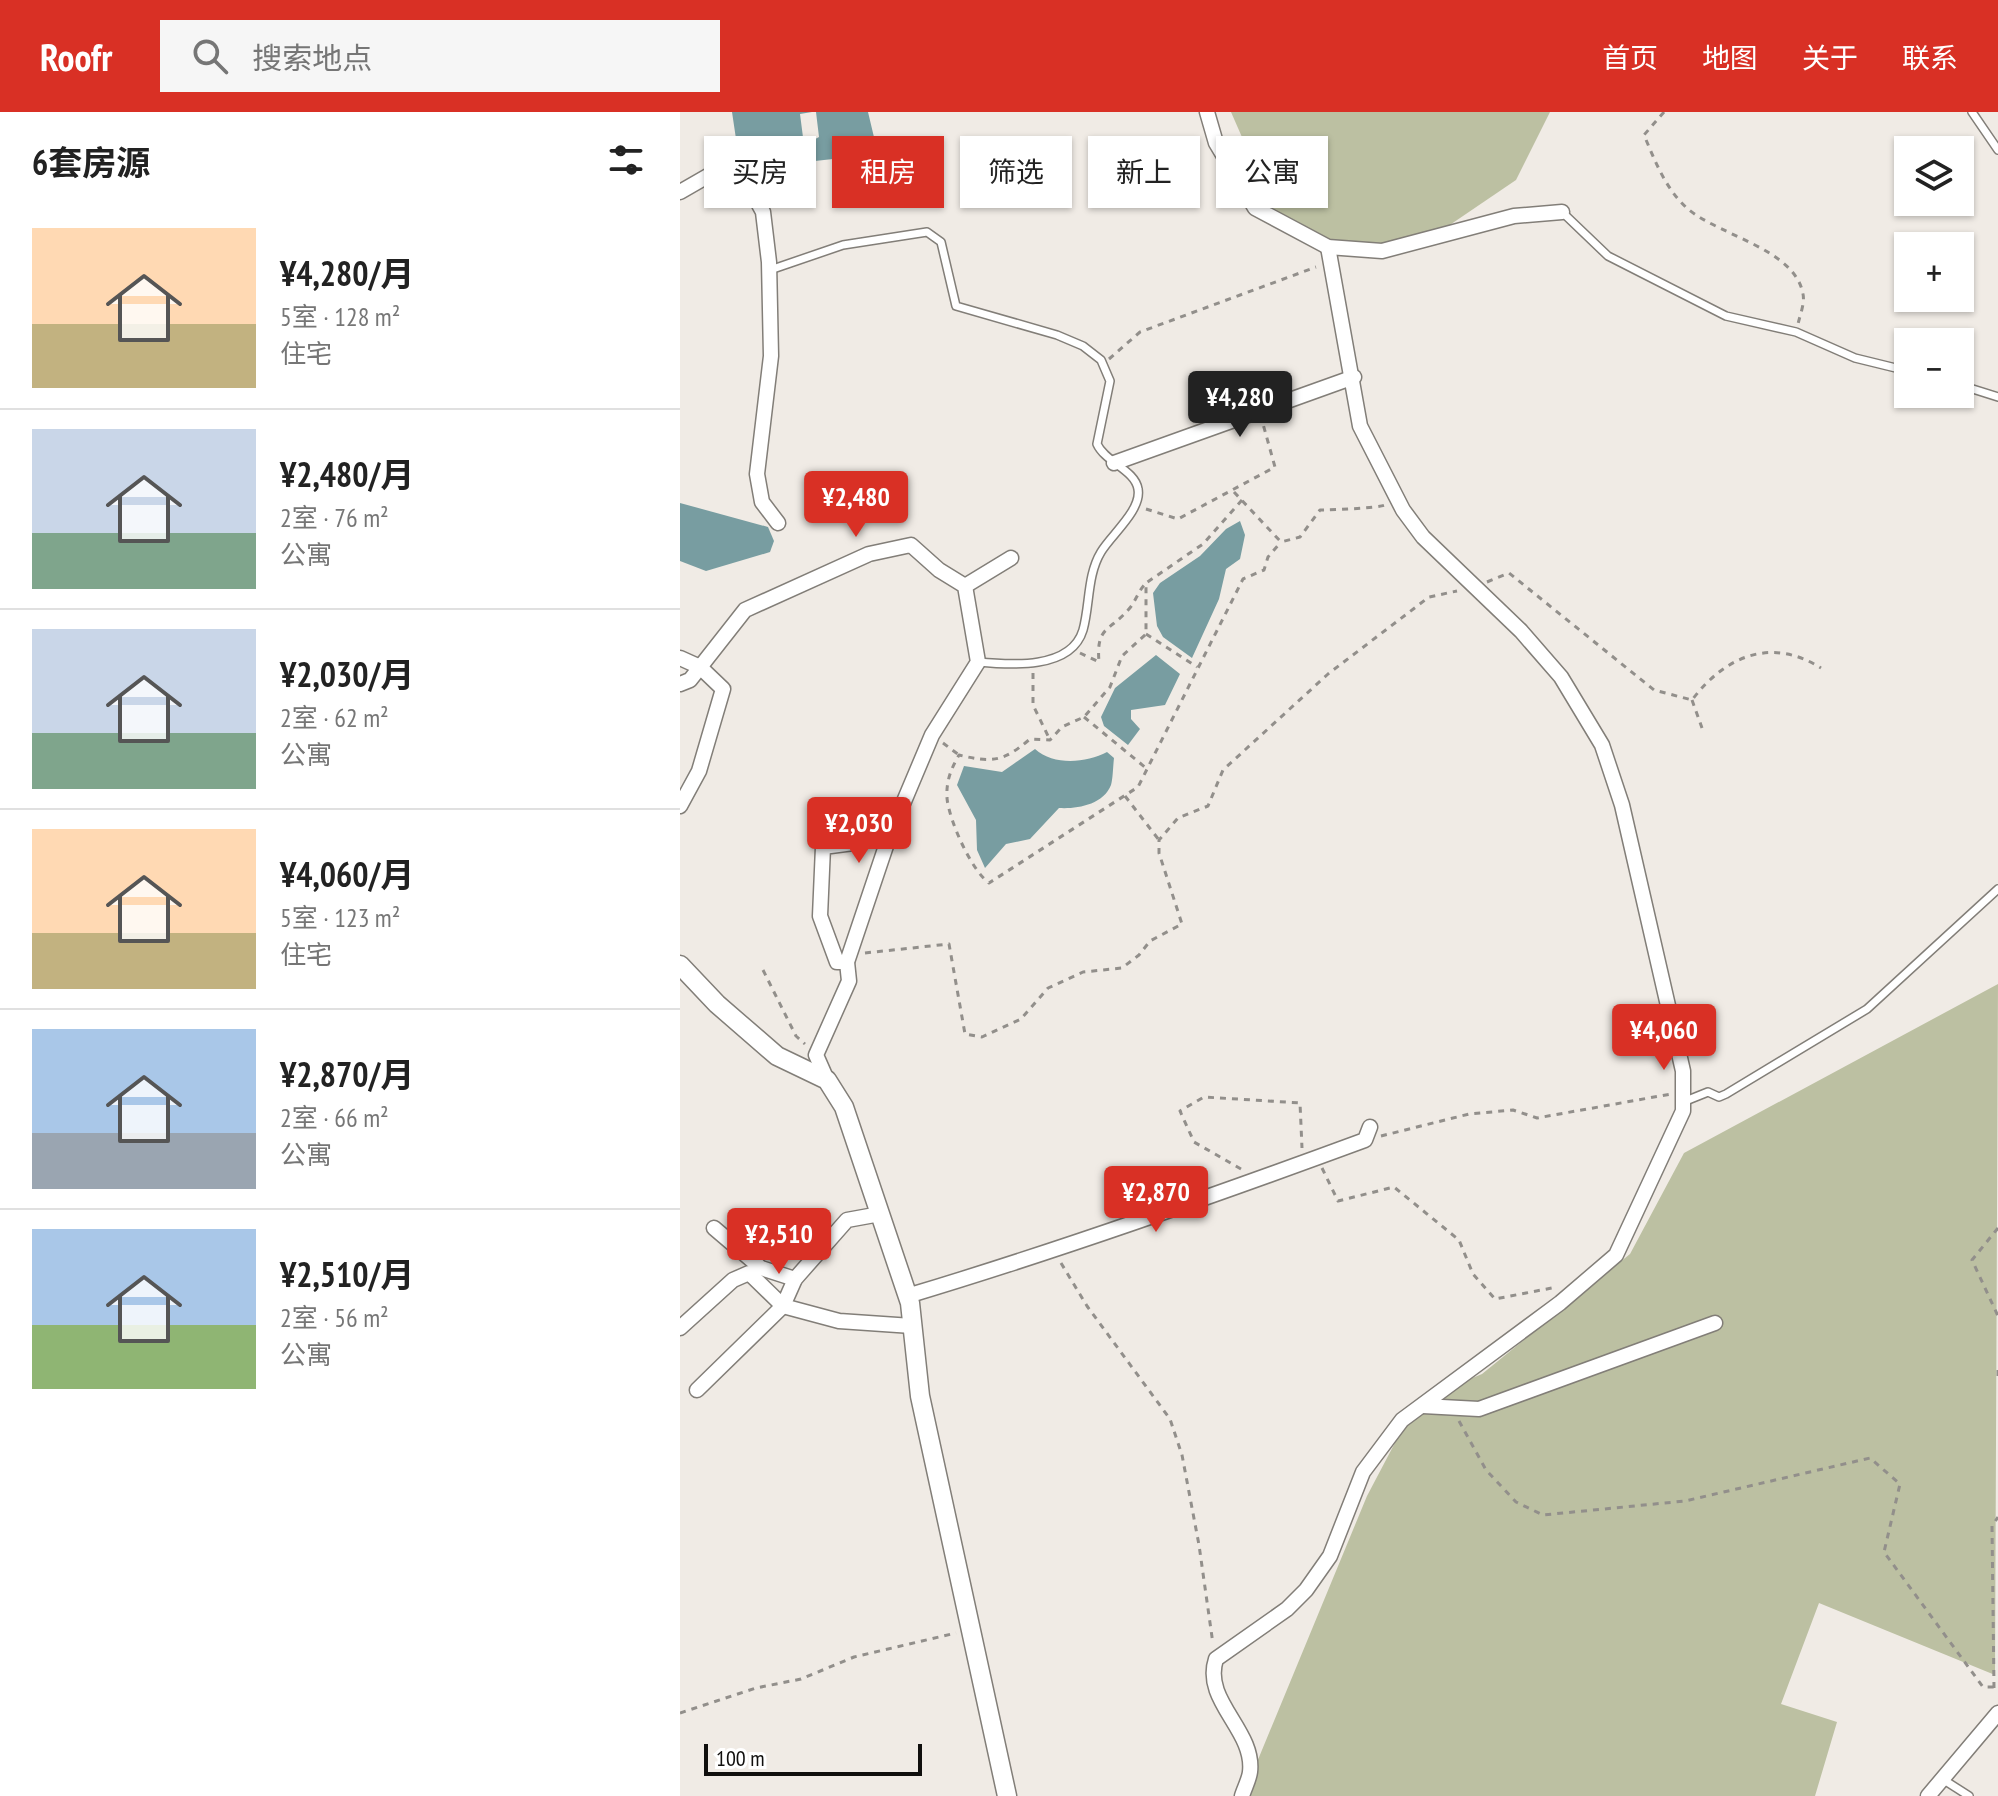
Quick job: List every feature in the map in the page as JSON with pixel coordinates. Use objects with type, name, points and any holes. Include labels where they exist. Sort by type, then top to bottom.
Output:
[{"type":"street","points":[[1207,112],[1216,143],[1255,208],[1329,253],[1382,251],[1514,216],[1562,212]]},
{"type":"street","points":[[680,192],[713,173],[744,177],[763,212],[770,270],[771,356],[757,474],[762,502],[778,523]]},
{"type":"street","points":[[1242,1796],[1250,1772],[1247,1747],[1213,1680],[1216,1659],[1287,1609],[1306,1590],[1330,1556],[1363,1472],[1402,1420],[1560,1303],[1616,1255],[1683,1111],[1683,1071],[1622,805],[1602,745],[1561,677],[1521,631],[1423,537],[1397,500],[1360,426],[1354,377],[1329,253]]},
{"type":"street","points":[[1114,463],[1354,377]]},
{"type":"street","points":[[680,684],[690,680],[745,610],[869,554],[911,545],[939,570],[965,586],[978,662],[932,735],[889,837],[848,958],[849,981],[816,1055],[844,1107],[907,1296],[920,1396],[1007,1796]]},
{"type":"street","points":[[965,586],[1011,558]]},
{"type":"street","points":[[680,658],[700,667],[723,689],[699,771],[680,806]]},
{"type":"street","points":[[848,958],[837,962],[820,916],[823,847],[861,842]]},
{"type":"street","points":[[680,965],[717,1004],[777,1056],[827,1080]]},
{"type":"street","points":[[907,1296],[1052,1252],[1109,1229],[1246,1184],[1367,1134]]},
{"type":"street","points":[[697,1390],[783,1306],[795,1279],[847,1220],[880,1214]]},
{"type":"street","points":[[714,1228],[761,1268],[795,1279]]},
{"type":"street","points":[[680,1328],[733,1280],[749,1273],[783,1306],[839,1321],[912,1326]]},
{"type":"street","points":[[1423,1406],[1479,1409],[1715,1323]]},
{"type":"street","points":[[1928,1796],[1998,1713]]},
{"type":"lane","points":[[1972,112],[1998,150]]},
{"type":"lane","points":[[1989,135],[1998,129]]},
{"type":"lane","points":[[1562,212],[1608,256],[1726,316],[1796,332],[1855,358],[1894,368]]},
{"type":"lane","points":[[770,270],[821,251],[927,232],[941,242],[956,306],[1057,335],[1083,346],[1104,364],[1110,381],[1097,444],[1136,484],[1138,494],[1135,506],[1098,557],[1083,630],[1071,648],[1033,663],[1013,666],[978,662]]},
{"type":"lane","points":[[1974,389],[1998,397]]},
{"type":"lane","points":[[1683,1097],[1708,1092],[1719,1097],[1726,1094],[1867,1009],[1998,889]]},
{"type":"lane","points":[[1944,1780],[1969,1796]]},
{"type":"path","points":[[1664,112],[1644,135],[1669,188],[1689,210],[1796,273],[1804,297],[1796,332]]},
{"type":"path","points":[[1104,364],[1140,332],[1307,273],[1329,253]]},
{"type":"path","points":[[1135,506],[1178,519],[1234,492],[1275,467],[1260,412]]},
{"type":"path","points":[[1234,492],[1281,542]]},
{"type":"path","points":[[1071,648],[1099,662],[1098,644],[1106,627],[1130,608],[1135,594],[1203,544],[1242,500]]},
{"type":"path","points":[[959,755],[948,775],[947,800],[975,873],[989,883],[1138,787],[1243,579],[1264,570],[1268,557],[1281,542],[1300,537],[1320,510],[1360,506],[1376,509],[1397,500]]},
{"type":"path","points":[[1159,840],[1178,818],[1208,806],[1223,770],[1328,674],[1429,597],[1475,587],[1509,573],[1654,690],[1692,700]]},
{"type":"path","points":[[1050,740],[1062,727],[1084,717],[1110,687],[1122,656],[1146,634],[1146,583]]},
{"type":"path","points":[[1146,634],[1198,667]]},
{"type":"path","points":[[1692,700],[1709,677],[1762,651],[1798,653],[1821,668]]},
{"type":"path","points":[[1033,663],[1033,705],[1050,740]]},
{"type":"path","points":[[1692,700],[1702,728]]},
{"type":"path","points":[[1084,717],[1147,769]]},
{"type":"path","points":[[932,735],[959,755],[985,762],[1010,756],[1030,739],[1050,740]]},
{"type":"path","points":[[848,958],[949,944],[965,1034],[982,1037],[1021,1019],[1048,988],[1083,972],[1122,968],[1139,955],[1150,941],[1182,924],[1159,853],[1159,840],[1125,796]]},
{"type":"path","points":[[763,970],[796,1036],[816,1055]]},
{"type":"path","points":[[1246,1184],[1240,1167],[1194,1142],[1180,1111],[1204,1097],[1300,1103],[1310,1160],[1338,1201],[1394,1187],[1459,1240],[1473,1274],[1495,1299],[1557,1287]]},
{"type":"path","points":[[1367,1134],[1469,1114],[1513,1110],[1537,1118],[1683,1097]]},
{"type":"path","points":[[1998,1228],[1972,1260],[1998,1316]]},
{"type":"path","points":[[1052,1252],[1170,1419],[1182,1455],[1216,1659]]},
{"type":"path","points":[[1998,1370],[1998,1380]]},
{"type":"path","points":[[1458,1419],[1486,1470],[1516,1502],[1543,1515],[1685,1501],[1870,1458],[1900,1484],[1884,1552],[1983,1687],[1996,1687],[1992,1526],[1998,1517]]},
{"type":"path","points":[[680,1713],[756,1688],[801,1679],[854,1657],[970,1630]]},
{"type":"green space","points":[[1231,112],[1550,112],[1516,180],[1435,235],[1329,252],[1273,208],[1328,208],[1328,136],[1242,136]]},
{"type":"green space","points":[[1998,984],[1995,1675],[1819,1603],[1781,1704],[1837,1722],[1815,1796],[1243,1796],[1367,1496],[1417,1401],[1482,1374],[1630,1254],[1684,1153]]},
{"type":"water","points":[[732,112],[812,112],[800,114],[803,136],[736,136]]},
{"type":"water","points":[[816,112],[868,112],[874,136],[832,136],[832,159],[816,161],[816,139],[819,137]]},
{"type":"water","points":[[680,503],[768,527],[774,541],[770,552],[706,571],[680,561]]},
{"type":"water","points":[[1240,521],[1245,535],[1240,559],[1226,569],[1219,599],[1192,658],[1163,637],[1157,626],[1153,593],[1160,583],[1200,556],[1226,529]]},
{"type":"water","points":[[1156,655],[1180,674],[1165,705],[1131,710],[1131,719],[1140,729],[1128,745],[1104,726],[1101,717],[1115,688]]},
{"type":"water","points":[[1035,749],[1051,758],[1070,761],[1090,759],[1107,752],[1114,758],[1111,785],[1096,801],[1074,808],[1059,808],[1030,839],[1006,844],[985,868],[977,850],[976,820],[957,785],[964,766],[1002,772]]}]
